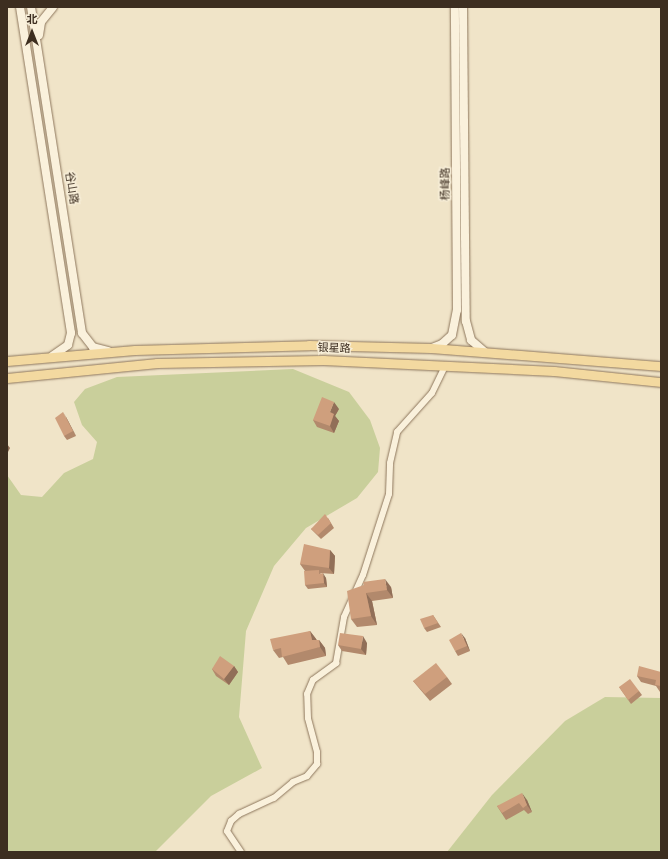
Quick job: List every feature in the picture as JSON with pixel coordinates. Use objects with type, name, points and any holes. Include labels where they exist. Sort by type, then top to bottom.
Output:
[{"type":"main road","name":"谷山路","points":[[20,7],[71,340],[64,350],[47,358]]},
{"type":"main road","name":"谷山路","points":[[31,7],[82,333],[93,347],[115,351]]},
{"type":"main road","points":[[38,50],[41,22],[53,7]]},
{"type":"main road","name":"杨峰路","points":[[430,348],[442,344],[452,335],[457,310],[455,7]]},
{"type":"main road","name":"杨峰路","points":[[463,7],[466,321],[471,340],[485,353]]},
{"type":"main road","name":"银星路","points":[[7,361],[115,351],[309,344],[430,348],[661,366]]},
{"type":"main road","name":"银星路","points":[[7,378],[157,363],[323,360],[554,372],[661,382]]},
{"type":"street","points":[[240,852],[227,831],[230,821],[239,814],[274,798],[293,782],[307,776],[317,764],[317,752],[308,718],[307,694],[313,680],[336,663],[344,617],[363,575],[390,494],[390,463],[397,432],[432,394],[445,366]]},
{"type":"green space","points":[[293,369],[349,392],[370,420],[380,448],[378,472],[357,498],[306,528],[274,566],[246,631],[239,717],[262,768],[211,796],[155,852],[7,852],[7,475],[21,495],[42,497],[64,473],[93,459],[97,442],[82,425],[74,402],[85,389],[117,377]]},
{"type":"green space","points":[[605,697],[661,698],[661,852],[447,852],[492,795],[565,721]]},
{"type":"building","points":[[322,397],[334,402],[330,412],[334,414],[330,426],[313,420]]},
{"type":"building","points":[[63,412],[73,431],[64,436],[55,418]]},
{"type":"building","points":[[325,514],[331,523],[318,535],[311,529]]},
{"type":"building","points":[[304,544],[330,550],[329,568],[300,564]]},
{"type":"building","points":[[319,570],[319,574],[323,573],[324,583],[305,585],[304,571]]},
{"type":"building","points":[[385,579],[387,590],[366,593],[371,616],[351,619],[347,591],[364,585],[363,582]]},
{"type":"building","points":[[433,615],[438,623],[424,628],[420,619]]},
{"type":"building","points":[[310,631],[312,640],[319,640],[320,647],[282,657],[281,648],[273,650],[270,639]]},
{"type":"building","points":[[340,633],[363,636],[361,649],[338,645]]},
{"type":"building","points":[[461,633],[467,646],[455,651],[449,640]]},
{"type":"building","points":[[220,656],[234,666],[224,679],[212,669]]},
{"type":"building","points":[[436,663],[447,677],[425,694],[413,681]]},
{"type":"building","points":[[639,666],[661,672],[661,686],[655,685],[656,680],[637,676]]},
{"type":"building","points":[[630,679],[639,691],[628,700],[619,687]]},
{"type":"building","points":[[522,793],[527,805],[523,808],[519,803],[502,813],[497,806]]}]
